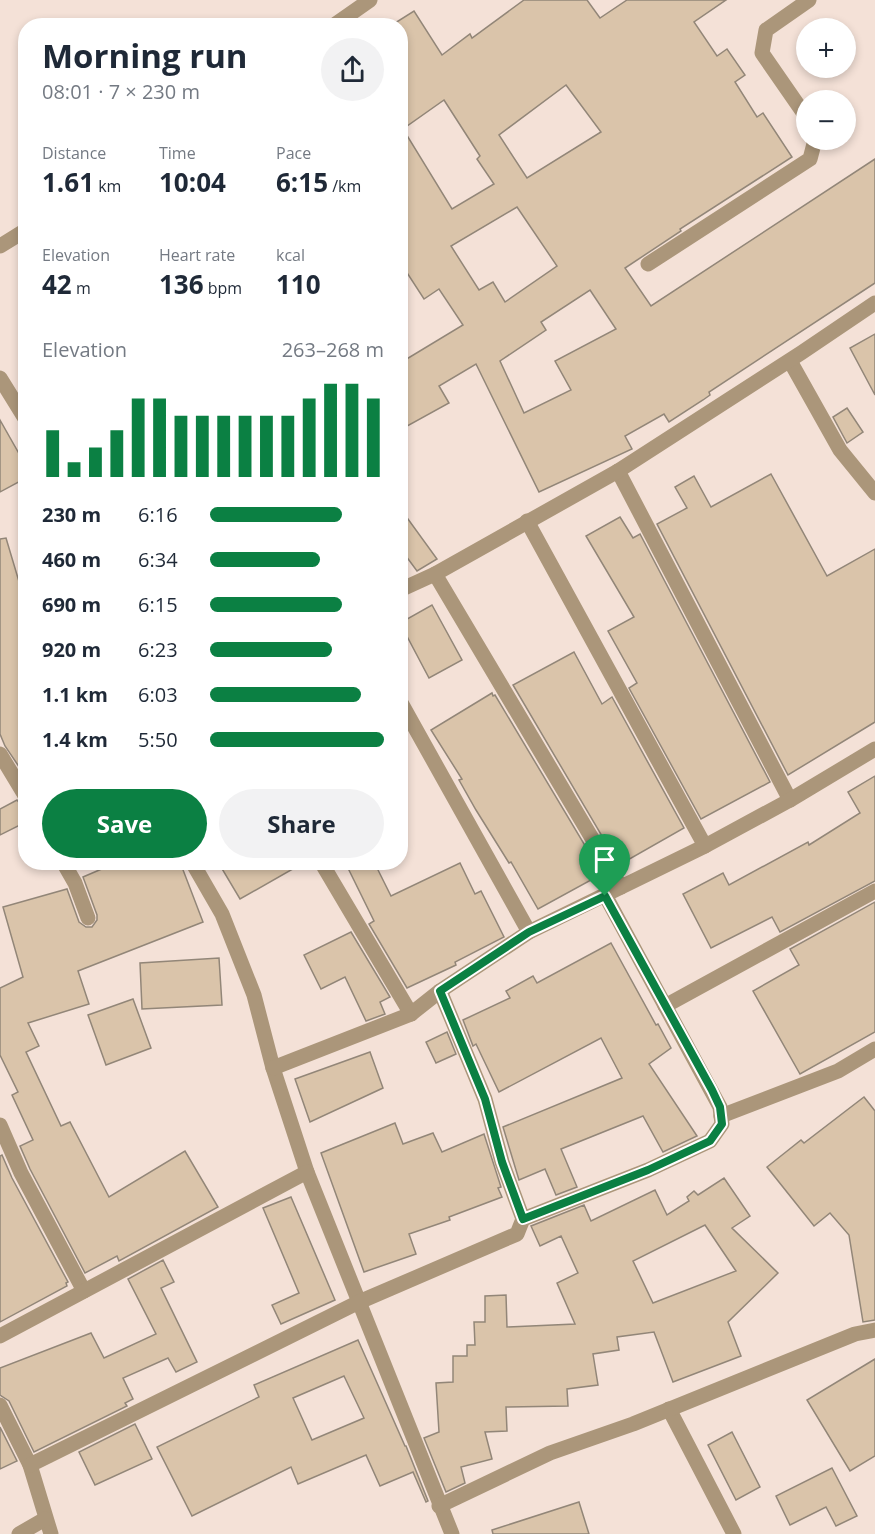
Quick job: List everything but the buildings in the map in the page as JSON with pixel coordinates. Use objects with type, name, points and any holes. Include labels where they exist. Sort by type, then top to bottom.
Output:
[{"type":"street","points":[[344,18],[369,0]]},
{"type":"street","points":[[796,102],[762,53],[766,30],[809,0]]},
{"type":"street","points":[[648,264],[810,159],[813,150]]},
{"type":"street","points":[[0,246],[18,235]]},
{"type":"street","points":[[408,586],[435,574],[618,471],[790,361],[875,303]]},
{"type":"street","points":[[790,361],[840,450],[875,493]]},
{"type":"street","points":[[0,378],[18,407]]},
{"type":"street","points":[[618,471],[790,800]]},
{"type":"street","points":[[527,521],[705,846]]},
{"type":"street","points":[[435,574],[621,887]]},
{"type":"street","points":[[408,715],[529,932]]},
{"type":"street","points":[[273,1068],[411,1014],[440,991],[529,932],[705,846],[790,800],[875,749]]},
{"type":"street","points":[[0,754],[18,784]]},
{"type":"street","points":[[68,870],[88,918]]},
{"type":"street","points":[[197,870],[222,914],[254,995],[273,1068],[307,1172],[452,1534]]},
{"type":"street","points":[[326,870],[411,1014]]},
{"type":"street","points":[[665,1006],[875,891]]},
{"type":"street","points":[[523,1219],[648,1170],[710,1141],[722,1124],[720,1107],[712,1090],[605,896]]},
{"type":"street","points":[[30,1465],[359,1302],[517,1234],[523,1219],[502,1162],[485,1099],[440,991]]},
{"type":"street","points":[[721,1116],[838,1071],[875,1049]]},
{"type":"street","points":[[0,1125],[21,1173],[84,1291]]},
{"type":"street","points":[[0,1336],[307,1172]]},
{"type":"street","points":[[439,1506],[550,1453],[633,1424],[855,1334],[875,1330]]},
{"type":"street","points":[[0,1405],[30,1465],[51,1534]]},
{"type":"street","points":[[669,1409],[734,1534]]},
{"type":"street","points":[[19,1534],[45,1519]]},
{"type":"route","points":[[605,896],[712,1090],[720,1107],[722,1124],[710,1141],[648,1170],[523,1219],[502,1162],[485,1099],[440,991],[529,932],[605,896]]}]
